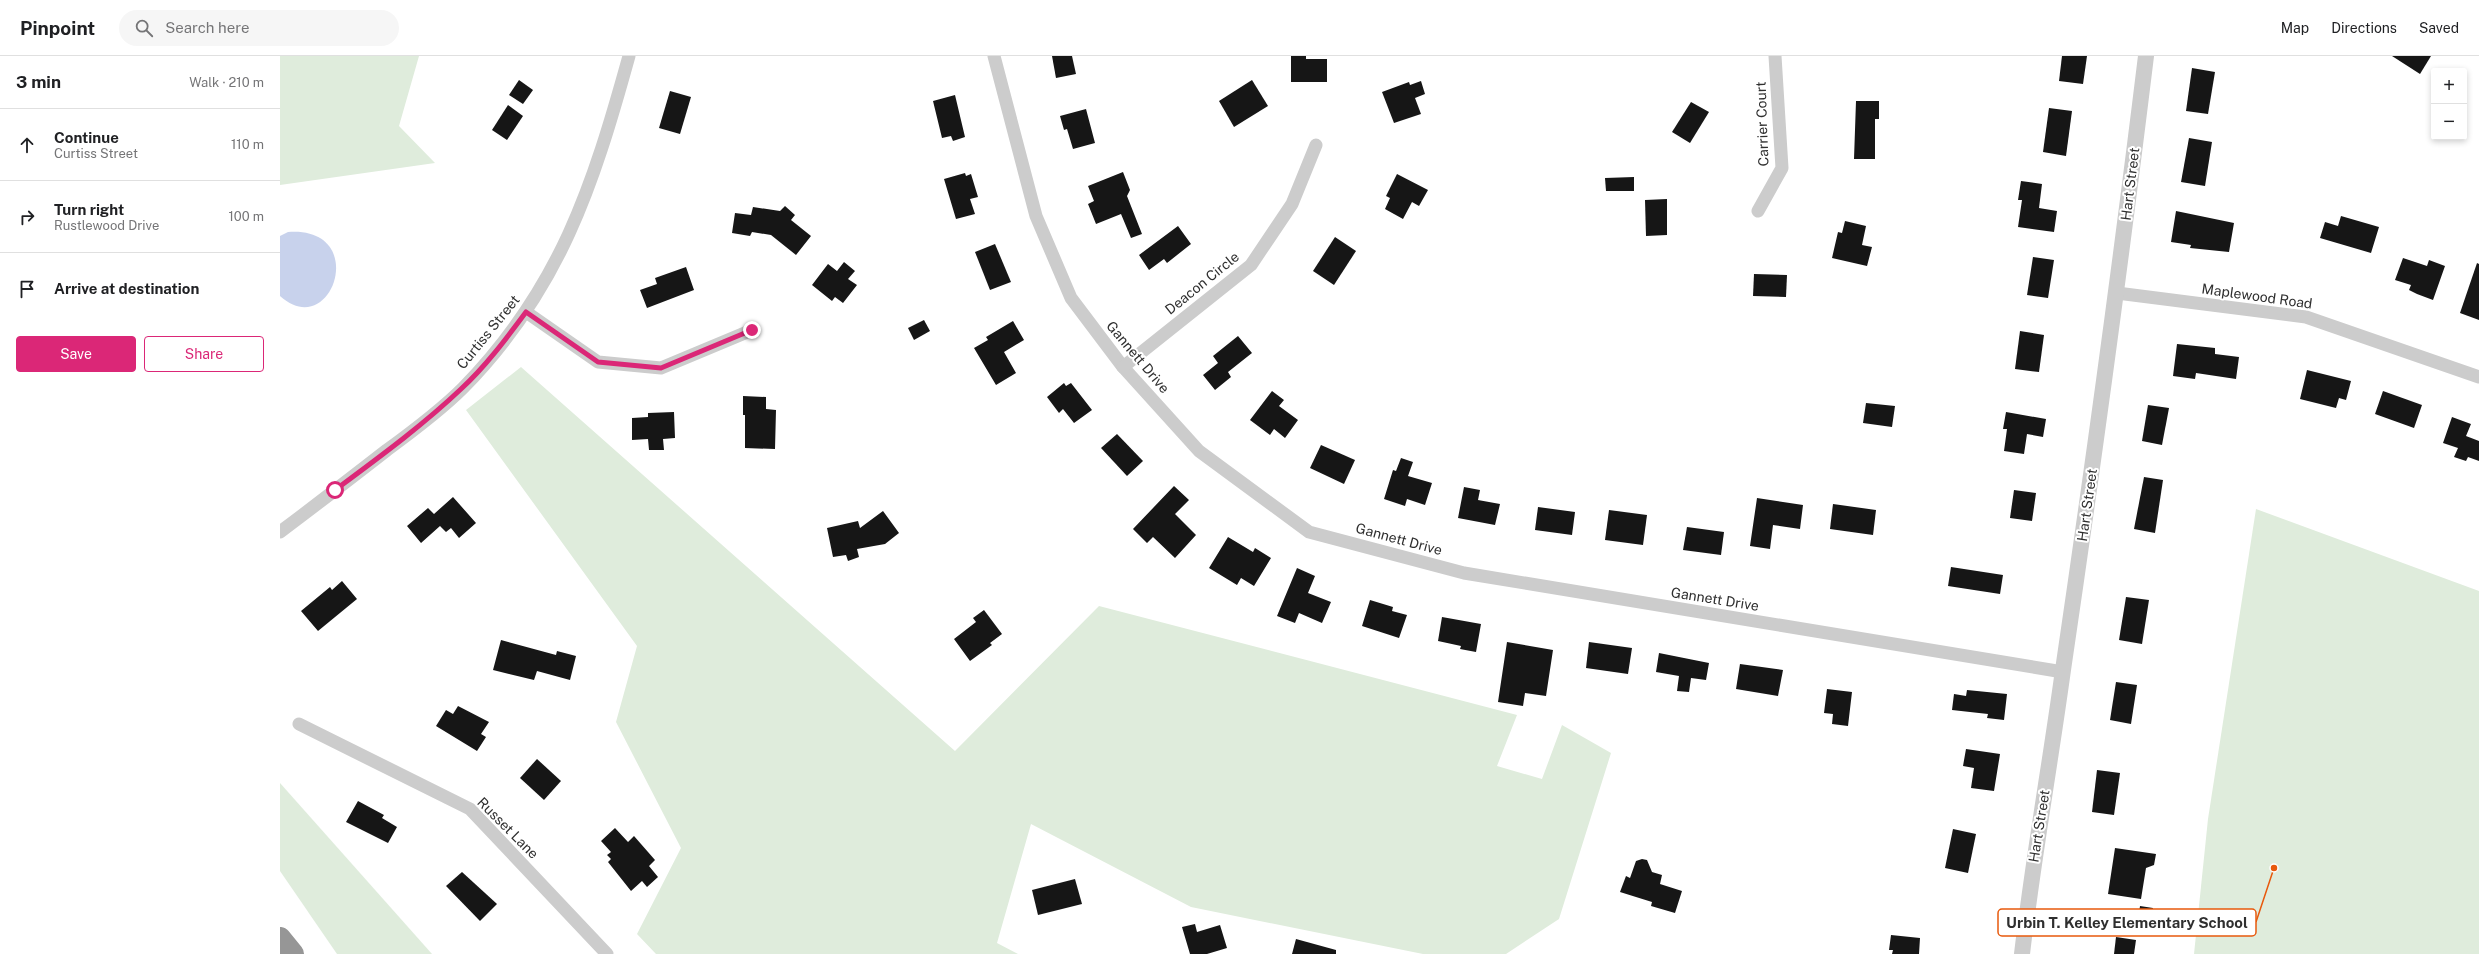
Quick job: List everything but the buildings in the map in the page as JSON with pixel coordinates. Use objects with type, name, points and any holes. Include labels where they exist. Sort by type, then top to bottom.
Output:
[{"type":"highway","points":[[280,938],[293,954]]},
{"type":"street","name":"Curtiss Street","points":[[280,532],[411,432],[462,389],[496,351],[526,312],[556,262],[579,214],[600,154],[629,56]]},
{"type":"street","name":"Gannett Drive","points":[[994,56],[1036,216],[1071,298],[1123,367],[1199,451],[1309,532],[1464,573],[2063,672]]},
{"type":"street","name":"Carrier Court","points":[[1758,211],[1782,168],[1775,56]]},
{"type":"street","name":"Hart Street","points":[[2022,954],[2028,899],[2063,672],[2117,292],[2146,56]]},
{"type":"street","name":"Deacon Circle","points":[[1123,367],[1251,265],[1292,204],[1316,146]]},
{"type":"street","name":"Maplewood Road","points":[[2117,292],[2306,317],[2479,377]]},
{"type":"street","points":[[526,312],[598,362],[661,368],[752,330]]},
{"type":"street","name":"Russet Lane","points":[[299,724],[470,809],[606,954]]},
{"type":"green space","points":[[280,56],[419,56],[399,126],[435,163],[280,185]]},
{"type":"green space","points":[[521,367],[955,751],[1099,606],[1517,715],[1497,766],[1542,779],[1562,725],[1611,753],[1559,919],[1506,954],[1423,954],[1191,907],[1031,824],[997,943],[1018,954],[656,954],[637,934],[681,848],[616,722],[637,646],[466,410]]},
{"type":"green space","points":[[2256,509],[2479,591],[2479,954],[2194,954],[2208,819]]},
{"type":"green space","points":[[280,783],[432,954],[337,954],[280,871]]},
{"type":"water","points":[[288,232],[314,235],[329,246],[336,262],[335,279],[327,295],[315,305],[299,306],[280,296],[280,236]]},
{"type":"place","name":"Urbin T. Kelley Elementary School","points":[[2274,868]]},
{"type":"route","points":[[335,490],[433,414],[462,389],[492,356],[526,312],[598,362],[661,368],[752,330]]}]
